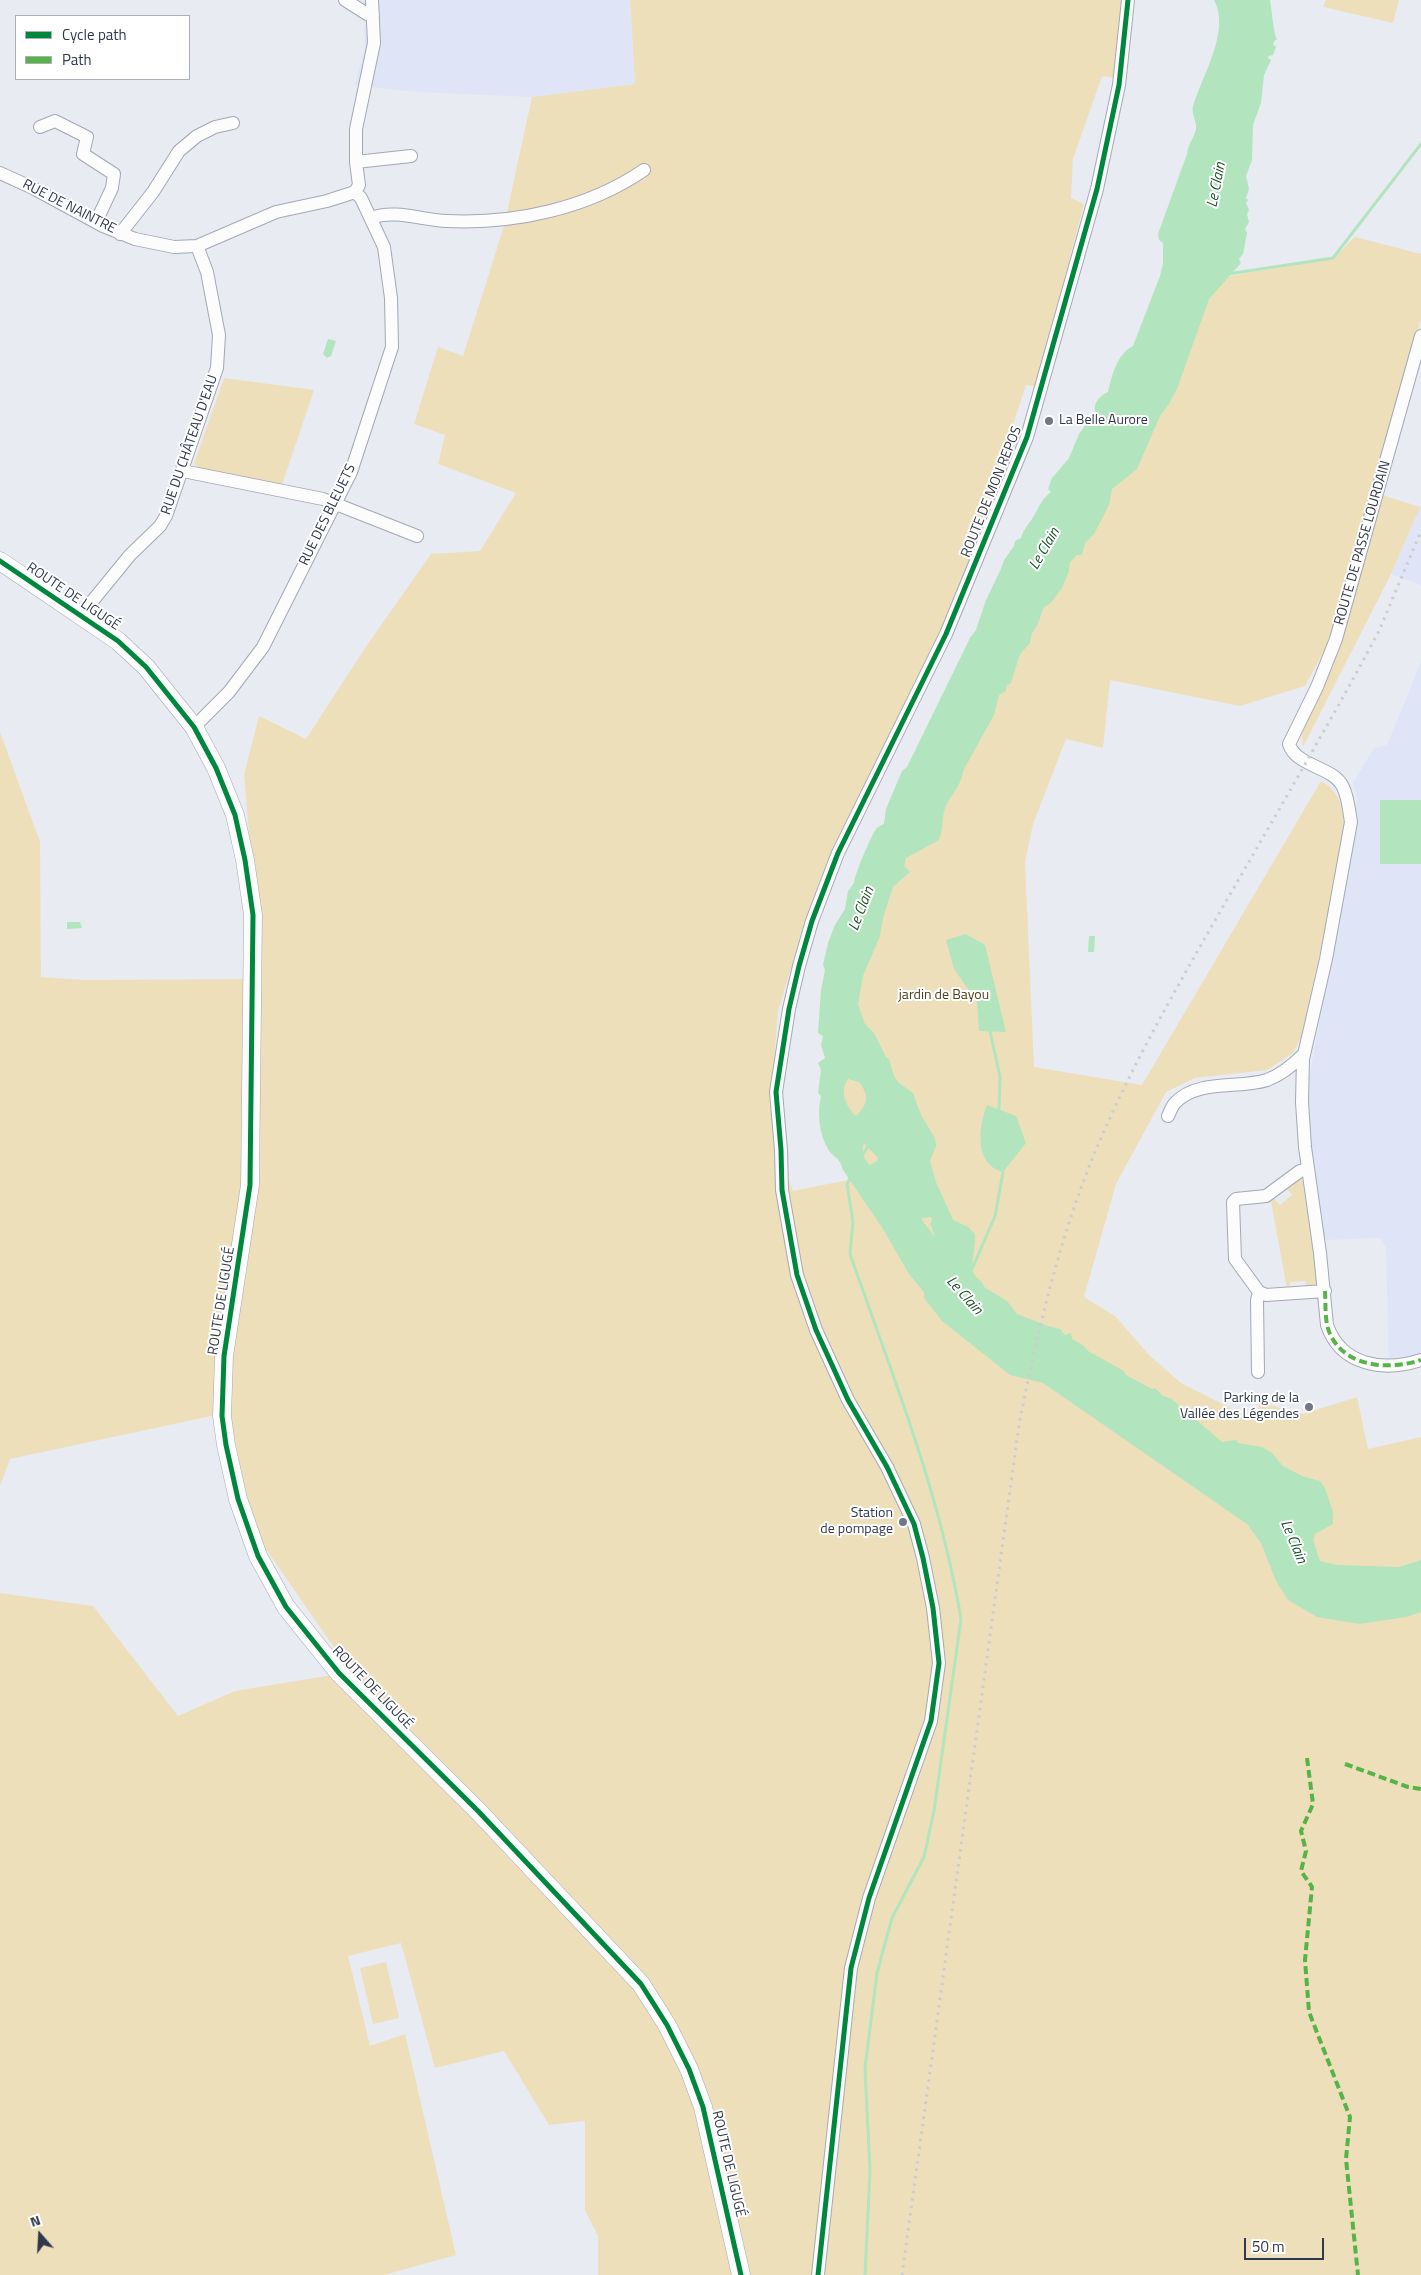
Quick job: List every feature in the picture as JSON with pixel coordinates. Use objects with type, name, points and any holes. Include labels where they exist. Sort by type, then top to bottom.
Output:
[{"type":"street","points":[[345,0],[367,14],[373,14]]},
{"type":"street","points":[[197,246],[276,212],[327,201],[356,192],[359,185],[356,162],[356,129],[374,43],[372,0]]},
{"type":"street","name":"ROUTE DE MON REPOS","points":[[818,2275],[851,1968],[869,1898],[931,1721],[939,1663],[931,1600],[914,1524],[902,1497],[831,1366],[813,1321],[795,1266],[782,1190],[782,1150],[776,1092],[798,966],[838,852],[946,634],[1027,438],[1096,189],[1119,85],[1128,0]]},
{"type":"street","points":[[40,127],[56,121],[87,137],[83,154],[114,174],[112,188],[96,222]]},
{"type":"street","points":[[120,234],[153,192],[179,151],[198,136],[215,127],[233,123]]},
{"type":"street","points":[[356,162],[411,156]]},
{"type":"street","points":[[371,218],[383,213],[452,221],[514,218],[592,198],[611,190],[644,170]]},
{"type":"street","name":"RUE DE NAINTRE","points":[[0,173],[33,188],[120,234],[174,247],[197,246]]},
{"type":"street","name":"RUE DES BLEUETS","points":[[194,727],[229,692],[263,647],[351,472],[392,347],[393,334],[384,247],[362,198],[356,192]]},
{"type":"street","name":"RUE DU CHÂTEAU D'EAU","points":[[81,615],[130,555],[160,526],[166,516],[183,471],[216,368],[219,335],[206,272],[197,246]]},
{"type":"street","name":"ROUTE DE PASSE LOURDAIN","points":[[1304,1054],[1326,959],[1350,822],[1343,786],[1336,778],[1293,752],[1289,744],[1317,687],[1336,639],[1421,336]]},
{"type":"street","points":[[183,471],[323,499],[417,536]]},
{"type":"street","name":"ROUTE DE LIGUGÉ","points":[[0,561],[118,640],[146,667],[194,727],[216,768],[235,816],[245,860],[253,914],[250,1186],[224,1356],[222,1416],[226,1446],[238,1499],[255,1548],[286,1607],[339,1673],[478,1811],[600,1938],[641,1984],[667,2025],[689,2069],[703,2107],[741,2275]]},
{"type":"street","points":[[1168,1116],[1175,1103],[1192,1092],[1211,1087],[1232,1086],[1267,1080],[1295,1063],[1304,1054]]},
{"type":"street","points":[[1304,1054],[1302,1102],[1308,1169],[1325,1291],[1327,1326],[1331,1336],[1341,1350],[1353,1358],[1386,1366],[1421,1360]]},
{"type":"street","points":[[1308,1169],[1300,1171],[1266,1196],[1236,1199],[1234,1202],[1235,1260],[1259,1292],[1266,1295],[1325,1291]]},
{"type":"street","points":[[1258,1372],[1257,1300],[1259,1292]]},
{"type":"shaded area","points":[[364,0],[630,0],[635,84],[532,97],[416,92],[355,85],[365,47]]},
{"type":"shaded area","points":[[1421,505],[1421,585],[1391,574]]},
{"type":"shaded area","points":[[1421,662],[1421,1353],[1389,1358],[1386,1248],[1380,1238],[1324,1240],[1309,1140],[1307,1090],[1355,822],[1357,798],[1353,783],[1374,748],[1387,745]]},
{"type":"green space","name":"jardin de Bayou","points":[[630,0],[1122,0],[1114,78],[1102,76],[1073,159],[1071,198],[1084,204],[1036,387],[1026,385],[1001,460],[986,497],[995,505],[936,642],[823,872],[778,1011],[771,1099],[776,1148],[793,1191],[863,1177],[836,1091],[861,937],[1196,282],[1333,258],[1355,237],[1421,254],[1421,319],[1330,640],[1305,686],[1240,706],[1110,680],[1103,748],[1066,739],[1033,824],[1025,862],[1034,1067],[1142,1085],[1321,781],[1334,791],[1341,804],[1346,836],[1301,1037],[1293,1053],[1267,1070],[1195,1078],[1166,1092],[1116,1184],[1084,1297],[1115,1316],[1149,1355],[1181,1383],[1258,1422],[1259,1402],[1303,1414],[1357,1397],[1368,1449],[1421,1437],[1421,2275],[598,2275],[598,2236],[585,2210],[585,2121],[549,2125],[504,2051],[435,2068],[401,1943],[348,1956],[370,2046],[405,2034],[456,2255],[384,2275],[0,2275],[0,1593],[93,1606],[178,1716],[235,1691],[351,1672],[261,1542],[243,1482],[230,1412],[10,1459],[0,1486],[0,732],[40,842],[41,977],[85,980],[262,979],[244,775],[259,716],[306,739],[365,648],[431,554],[480,551],[516,493],[438,464],[445,435],[414,424],[438,347],[463,356],[504,226],[532,97],[635,84]]},
{"type":"green space","points":[[1326,0],[1399,0],[1393,23],[1323,7]]},
{"type":"green space","points":[[224,378],[314,390],[282,485],[205,473],[194,464]]},
{"type":"green space","points":[[1382,495],[1420,507],[1391,574],[1303,747],[1302,734],[1348,620]]},
{"type":"green space","points":[[1302,1178],[1318,1281],[1314,1286],[1306,1287],[1305,1281],[1290,1282],[1290,1289],[1287,1289],[1271,1201],[1274,1199],[1280,1205],[1292,1195],[1287,1188]]},
{"type":"green space","points":[[386,1962],[399,2018],[373,2024],[360,1968]]},
{"type":"water","name":"Le Clain","points":[[1214,0],[1270,0],[1277,40],[1273,44],[1276,47],[1273,55],[1268,58],[1271,60],[1264,75],[1261,103],[1253,125],[1252,160],[1246,176],[1249,189],[1246,203],[1249,210],[1247,214],[1249,222],[1245,229],[1247,233],[1243,254],[1239,259],[1241,263],[1209,299],[1177,389],[1160,416],[1137,469],[1112,489],[1109,505],[1094,534],[1085,543],[1082,555],[1077,555],[1070,562],[1069,571],[1062,588],[1050,604],[1044,607],[1037,626],[1032,633],[1030,643],[1020,654],[1011,683],[1007,685],[1006,691],[999,695],[994,715],[948,802],[943,815],[939,840],[906,858],[904,866],[910,872],[893,887],[883,918],[880,936],[863,976],[858,1004],[865,1024],[874,1033],[886,1057],[889,1059],[894,1076],[899,1083],[913,1093],[921,1115],[935,1138],[936,1146],[930,1161],[936,1182],[953,1220],[968,1227],[975,1234],[973,1271],[984,1287],[1007,1301],[1017,1314],[1060,1329],[1065,1335],[1071,1333],[1072,1339],[1084,1346],[1088,1351],[1124,1371],[1126,1375],[1152,1389],[1155,1388],[1163,1396],[1172,1399],[1222,1442],[1236,1440],[1238,1443],[1262,1447],[1271,1452],[1283,1466],[1302,1476],[1320,1481],[1325,1488],[1333,1512],[1333,1524],[1315,1534],[1313,1540],[1320,1561],[1337,1565],[1399,1567],[1421,1560],[1421,1612],[1406,1617],[1359,1624],[1317,1617],[1288,1600],[1276,1581],[1261,1543],[1247,1524],[1043,1383],[1010,1375],[942,1321],[924,1298],[924,1292],[909,1274],[883,1229],[843,1170],[840,1162],[828,1149],[820,1123],[819,1109],[821,1096],[818,1093],[821,1070],[818,1063],[825,1058],[821,1045],[823,1036],[818,1033],[821,990],[825,970],[823,965],[828,943],[835,925],[845,909],[848,891],[854,883],[868,846],[877,828],[884,824],[886,809],[902,771],[907,767],[970,638],[976,630],[986,600],[1004,560],[1014,546],[1015,541],[1021,538],[1041,503],[1051,492],[1048,489],[1052,478],[1069,458],[1079,434],[1095,412],[1095,405],[1098,400],[1108,392],[1113,372],[1119,360],[1133,346],[1160,276],[1163,263],[1163,243],[1159,240],[1158,234],[1196,129],[1193,106],[1217,39],[1218,12]],"holes":[[[848,1079],[859,1082],[866,1096],[865,1103],[856,1116],[849,1108],[845,1099],[844,1089]],[[864,1143],[878,1158],[877,1161],[870,1165],[865,1158]],[[931,1217],[932,1221],[930,1223],[935,1237],[922,1218]]]},
{"type":"water","points":[[328,339],[336,341],[331,356],[327,358],[323,354]]},
{"type":"water","points":[[1380,800],[1421,800],[1421,864],[1380,864]]},
{"type":"water","points":[[67,922],[80,922],[82,928],[67,929]]},
{"type":"water","points":[[966,934],[985,945],[1006,1032],[979,1031],[977,1002],[954,969],[946,940]]},
{"type":"water","points":[[1089,936],[1095,936],[1094,952],[1088,952]]},
{"type":"water","points":[[987,1105],[1016,1116],[1026,1143],[1003,1172],[987,1162],[983,1154],[980,1134]]},
{"type":"waterway","points":[[1228,274],[1333,258],[1421,144]]},
{"type":"waterway","points":[[990,1031],[1000,1077],[999,1109]]},
{"type":"waterway","points":[[861,1158],[869,1144]]},
{"type":"waterway","points":[[973,1267],[995,1216],[1003,1172]]},
{"type":"waterway","points":[[851,1176],[847,1184],[853,1222],[850,1254],[928,1480],[952,1572],[961,1619],[934,1811],[924,1857],[892,1918],[877,1973],[865,2068],[870,2171],[865,2275]]},
{"type":"railway","points":[[902,2275],[1019,1425],[1034,1352],[1062,1245],[1086,1174],[1100,1140],[1142,1052],[1205,938],[1320,739],[1379,631],[1421,531]]},
{"type":"marked path","points":[[1325,1291],[1326,1320],[1329,1331],[1338,1347],[1348,1355],[1371,1364],[1384,1365],[1397,1365],[1421,1360]]},
{"type":"marked path","points":[[1307,1758],[1313,1804],[1301,1831],[1306,1851],[1301,1871],[1312,1887],[1305,1960],[1309,2012],[1350,2117],[1346,2159],[1358,2275]]},
{"type":"marked path","points":[[1345,1764],[1408,1787],[1421,1789]]},
{"type":"cycle path","points":[[818,2275],[851,1968],[869,1898],[931,1721],[939,1663],[933,1608],[914,1524],[887,1467],[848,1400],[816,1330],[797,1275],[782,1190],[776,1092],[789,1009],[799,966],[812,921],[838,853],[946,634],[1027,437],[1097,189],[1119,85],[1128,0]]},
{"type":"cycle path","points":[[0,561],[118,641],[146,667],[194,727],[216,768],[235,815],[245,860],[253,915],[250,1185],[224,1356],[222,1416],[226,1445],[238,1499],[258,1556],[286,1607],[339,1673],[478,1811],[641,1984],[667,2025],[689,2069],[703,2107],[741,2275]]},
{"type":"place","name":"La Belle Aurore","points":[[1049,421]]},
{"type":"place","name":"Parking de la Vallée des Légendes","points":[[1309,1407]]},
{"type":"place","name":"Station de pompage","points":[[903,1522]]}]
